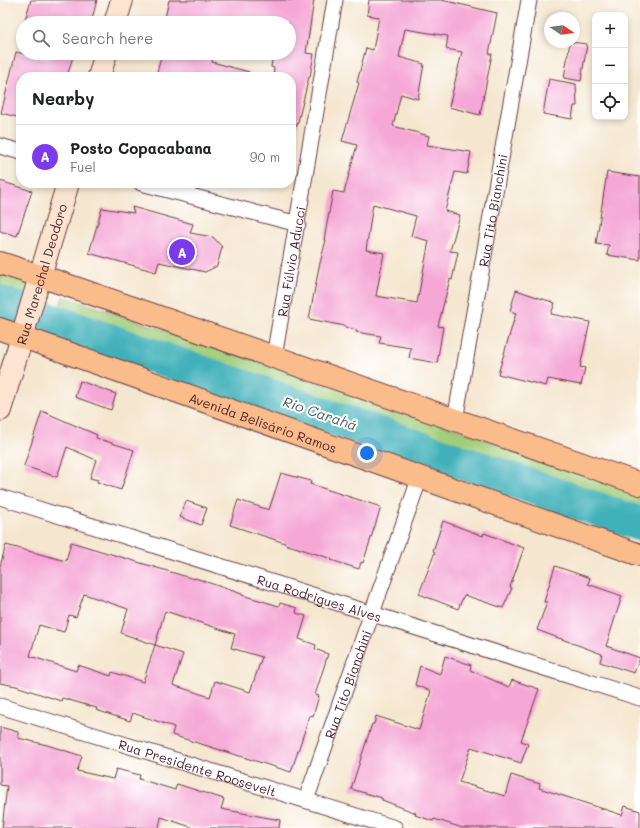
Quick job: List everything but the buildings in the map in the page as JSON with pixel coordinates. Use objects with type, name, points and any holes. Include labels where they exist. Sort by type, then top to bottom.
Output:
[{"type":"main road","points":[[0,263],[38,282],[274,357],[640,484]]},
{"type":"main road","name":"Avenida Belisário Ramos","points":[[0,329],[24,331],[420,477],[640,555]]},
{"type":"street","points":[[117,16],[122,0]]},
{"type":"street","name":"Rua Fúlvio Aducci","points":[[274,357],[298,224],[335,0]]},
{"type":"street","name":"Rua Tito Bianchini","points":[[455,420],[529,0]]},
{"type":"street","points":[[100,72],[104,60]]},
{"type":"street","points":[[0,146],[16,151]]},
{"type":"street","name":"Rua Marechal Deodoro","points":[[0,410],[66,188]]},
{"type":"street","points":[[160,188],[298,224]]},
{"type":"street","name":"Rua Tito Bianchini","points":[[306,800],[420,477]]},
{"type":"street","name":"Rua Rodrigues Alves","points":[[0,497],[640,698]]},
{"type":"street","name":"Rua Presidente Roosevelt","points":[[0,706],[395,828]]},
{"type":"green space","points":[[0,272],[37,284],[26,320],[0,312]]},
{"type":"green space","points":[[63,296],[454,428],[640,494],[640,540],[52,332]]},
{"type":"waterway","name":"Rio Carahá","points":[[0,303],[640,524]]},
{"type":"place","name":"Posto Copacabana","points":[[182,252]]}]
